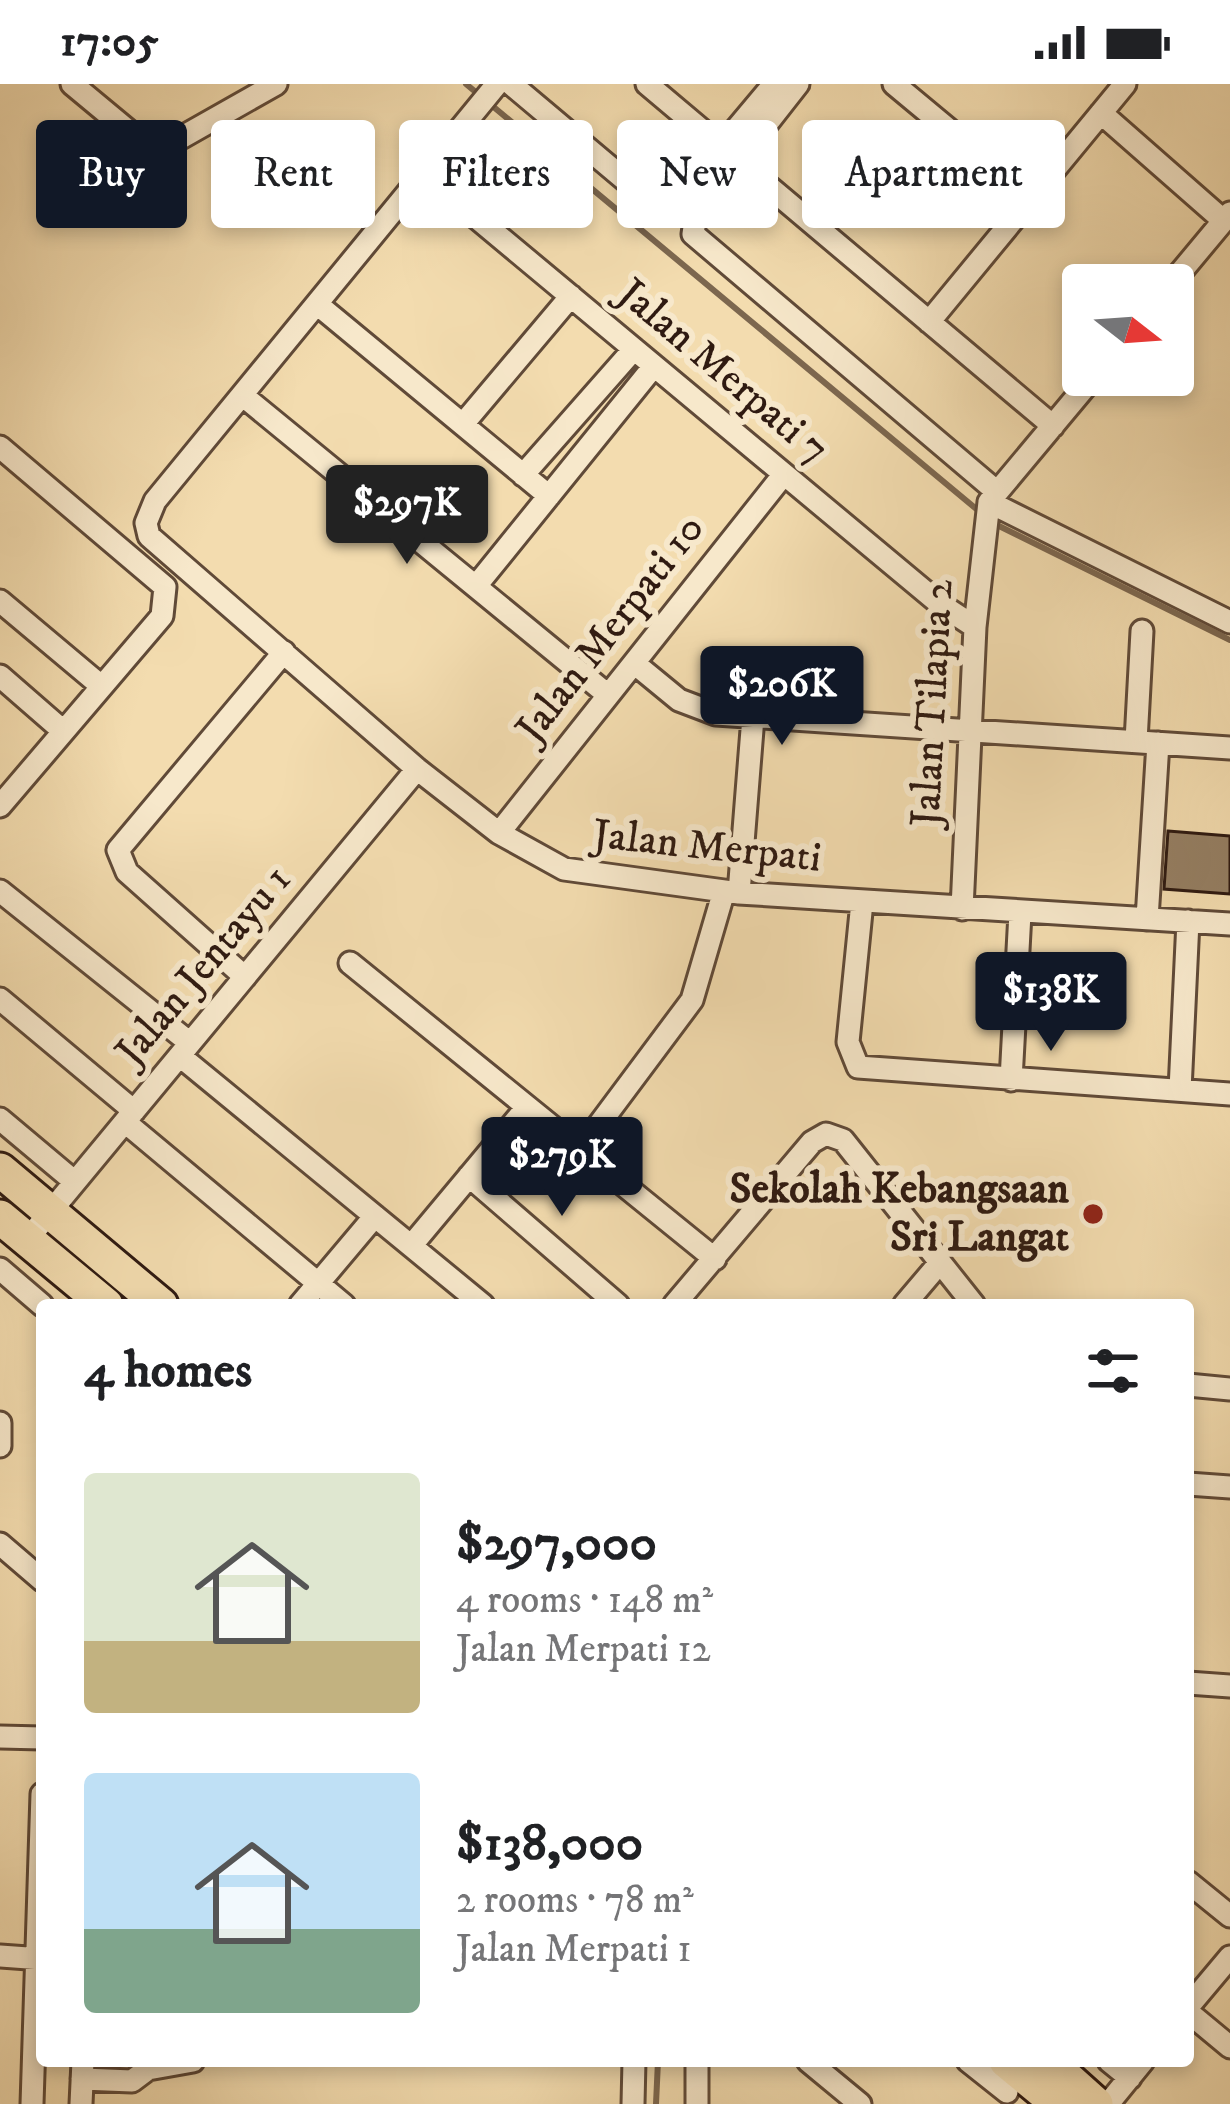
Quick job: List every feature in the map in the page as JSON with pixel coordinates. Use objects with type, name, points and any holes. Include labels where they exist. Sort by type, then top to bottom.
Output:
[{"type":"highway","points":[[0,1171],[154,1299]]},
{"type":"highway","points":[[0,1217],[99,1299]]},
{"type":"highway","points":[[1016,2078],[1058,2104]]},
{"type":"highway","points":[[1016,2078],[1096,2104]]},
{"type":"street","points":[[72,84],[143,143],[164,148],[276,84]]},
{"type":"street","points":[[647,84],[690,120]]},
{"type":"street","points":[[751,120],[774,84]]},
{"type":"street","points":[[763,120],[798,84]]},
{"type":"street","points":[[894,84],[937,120]]},
{"type":"street","points":[[1065,157],[1125,84]]},
{"type":"street","points":[[470,120],[493,93],[617,176]]},
{"type":"street","points":[[1101,113],[1227,217],[1188,264]]},
{"type":"street","points":[[778,195],[1053,426]]},
{"type":"street","points":[[399,204],[242,395],[608,695]]},
{"type":"street","name":"Jalan Merpati 7","points":[[489,228],[940,604],[974,626]]},
{"type":"street","points":[[694,228],[700,245],[993,497],[1230,622]]},
{"type":"street","points":[[929,322],[1006,228]]},
{"type":"street","points":[[463,424],[571,296]]},
{"type":"street","points":[[317,304],[549,496]]},
{"type":"street","points":[[523,475],[634,349]]},
{"type":"street","points":[[476,586],[654,366]]},
{"type":"street","name":"Jalan Merpati","points":[[242,395],[155,501],[146,524],[149,536],[418,770],[499,832],[564,869],[586,876],[732,892],[1230,925]]},
{"type":"street","points":[[993,497],[1078,396]]},
{"type":"street","points":[[0,447],[165,587],[163,616],[0,806]]},
{"type":"street","name":"Jalan Merpati 10","points":[[499,832],[784,474]]},
{"type":"street","name":"Jalan Tilapia 2","points":[[962,909],[974,626],[982,534],[993,497]]},
{"type":"street","points":[[0,601],[100,685]]},
{"type":"street","points":[[1142,632],[1147,919]]},
{"type":"street","points":[[245,977],[127,872],[118,850],[284,652]]},
{"type":"street","points":[[634,663],[695,708],[753,717],[1230,748]]},
{"type":"street","points":[[0,676],[62,730]]},
{"type":"street","points":[[580,1150],[692,1000],[732,892],[753,717]]},
{"type":"street","name":"Jalan Jentayu 1","points":[[27,1240],[418,770]]},
{"type":"street","points":[[0,890],[374,1216],[477,1299]]},
{"type":"street","points":[[862,902],[848,1042],[852,1061],[866,1070],[1230,1094]]},
{"type":"street","points":[[1011,1080],[1020,913]]},
{"type":"street","points":[[1180,1090],[1188,921]]},
{"type":"street","points":[[350,963],[715,1259]]},
{"type":"street","points":[[0,999],[337,1299]]},
{"type":"street","points":[[411,1246],[526,1107]]},
{"type":"street","points":[[0,1119],[75,1182]]},
{"type":"street","points":[[679,1299],[812,1142],[826,1134],[843,1140],[969,1299]]},
{"type":"street","points":[[469,1176],[611,1299]]},
{"type":"street","points":[[306,1299],[374,1216]]},
{"type":"street","points":[[909,1299],[938,1264]]},
{"type":"street","points":[[0,1269],[36,1300]]},
{"type":"street","points":[[1194,1386],[1230,1389]]},
{"type":"street","points":[[0,1423],[0,1446]]},
{"type":"street","points":[[1194,1490],[1230,1487]]},
{"type":"street","points":[[0,1544],[36,1575]]},
{"type":"street","points":[[1194,1683],[1230,1686]]},
{"type":"street","points":[[0,1737],[36,1738]]},
{"type":"street","points":[[1194,1887],[1230,1916]]},
{"type":"street","points":[[0,1956],[36,1958]]},
{"type":"street","points":[[1194,2002],[1230,1957]]},
{"type":"street","points":[[1194,2015],[1230,2048]]},
{"type":"street","points":[[32,2104],[36,2021]]},
{"type":"street","points":[[81,2104],[83,2070],[140,2079],[175,2067]]},
{"type":"street","points":[[633,2104],[634,2067]]},
{"type":"street","points":[[697,2067],[697,2104]]},
{"type":"street","points":[[815,2067],[860,2104]]},
{"type":"street","points":[[985,2067],[1016,2078]]},
{"type":"street","points":[[1108,2104],[1136,2069]]},
{"type":"building","points":[[1168,831],[1230,836],[1230,894],[1164,889]]},
{"type":"waterway","points":[[466,84],[980,512]]},
{"type":"waterway","points":[[995,524],[1230,640]]},
{"type":"waterway","points":[[656,2104],[658,2067]]},
{"type":"place","name":"Sekolah Kebangsaan Sri Langat","points":[[1093,1214]]}]
